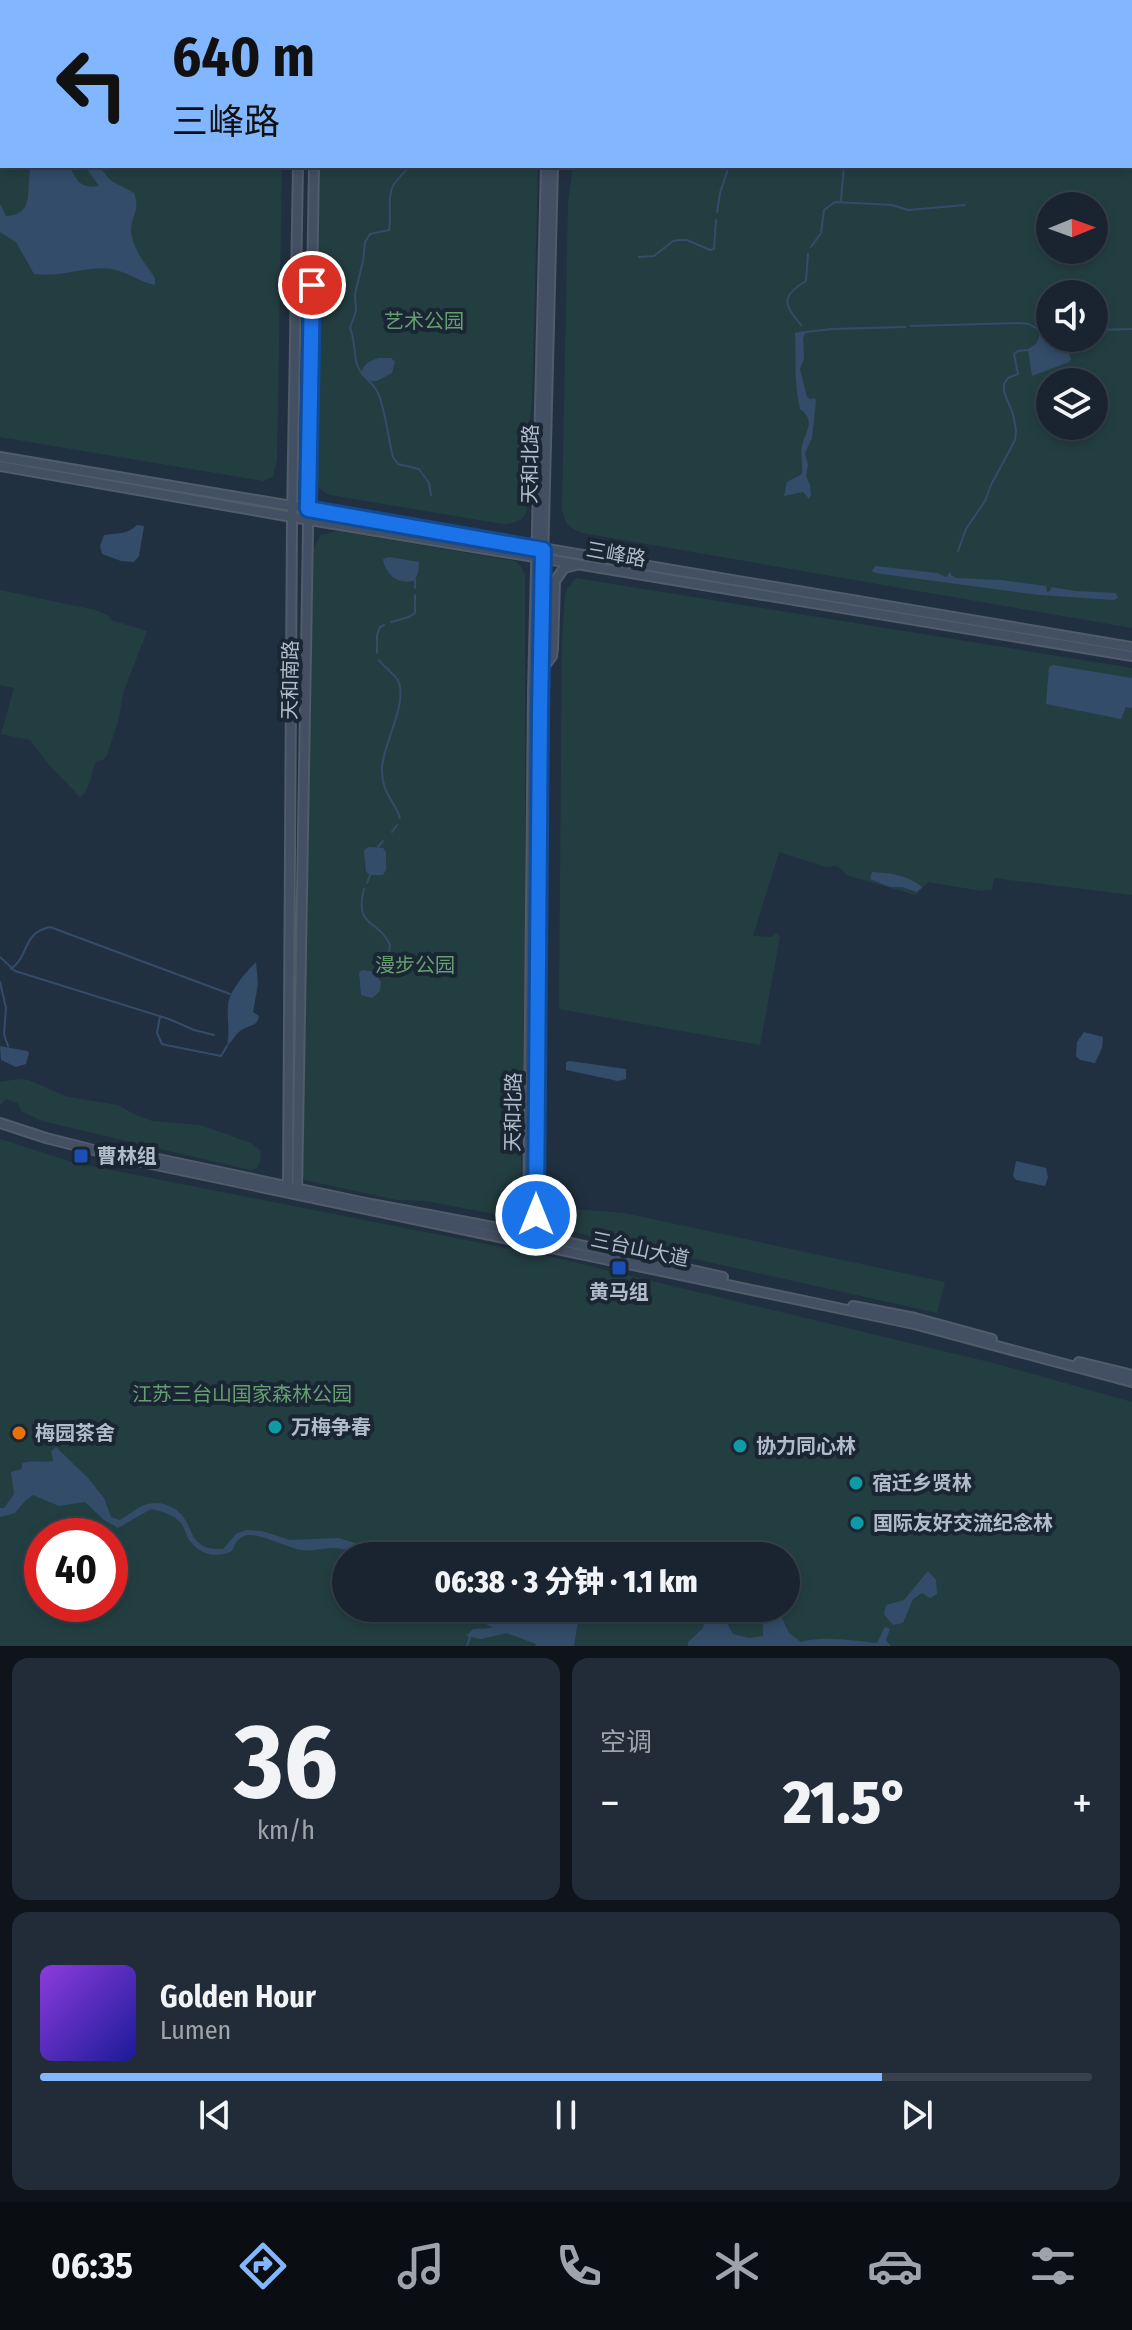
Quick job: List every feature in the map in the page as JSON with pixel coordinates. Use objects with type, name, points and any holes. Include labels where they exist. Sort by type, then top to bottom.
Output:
[{"type":"street","name":"天和南路","points":[[292,1191],[292,517],[298,168]]},
{"type":"street","name":"天和南路","points":[[292,1191],[309,520],[314,168]]},
{"type":"street","name":"天和北路","points":[[532,1238],[546,168]]},
{"type":"street","name":"天和北路","points":[[532,1238],[540,553],[553,168]]},
{"type":"street","name":"三峰路","points":[[0,457],[308,509],[540,553],[579,564],[1132,656]]},
{"type":"street","name":"三峰路","points":[[0,466],[309,520],[540,553],[1132,647]]},
{"type":"street","points":[[541,672],[552,656],[555,581],[564,568],[579,564]]},
{"type":"street","name":"三台山大道","points":[[0,1120],[46,1138],[137,1161],[532,1238],[915,1318],[1132,1375]]},
{"type":"street","name":"三台山大道","points":[[532,1238],[916,1325],[1132,1382]]},
{"type":"green space","points":[[0,168],[282,168],[277,459],[273,477],[263,481],[0,437]]},
{"type":"green space","name":"艺术公园","points":[[316,168],[538,168],[532,403],[527,435],[527,510],[523,517],[503,524],[330,495],[322,490],[314,477],[316,385],[313,360]]},
{"type":"green space","points":[[573,168],[1132,168],[1132,628],[583,533],[568,524],[562,508],[568,204]]},
{"type":"green space","name":"漫步公园","points":[[337,531],[515,561],[525,574],[525,1088],[521,1208],[515,1218],[426,1201],[397,1200],[304,1180],[302,1173],[313,549],[321,535]]},
{"type":"green space","points":[[576,578],[1132,668],[1132,895],[994,878],[992,890],[928,882],[916,895],[849,876],[837,866],[826,867],[779,852],[753,936],[772,937],[776,933],[780,937],[760,1045],[559,1009],[562,642],[565,595]]},
{"type":"green space","points":[[0,590],[95,610],[111,620],[147,631],[123,693],[107,755],[103,760],[96,761],[89,785],[80,797],[30,740],[1,734],[14,688],[0,685]]},
{"type":"green space","points":[[28,1080],[68,1097],[118,1105],[152,1121],[200,1125],[251,1143],[261,1151],[260,1162],[257,1168],[250,1170],[42,1121],[21,1111],[18,1103],[6,1099],[0,1105],[0,1082]]},
{"type":"green space","name":"江苏三台山国家森林公园","points":[[0,1139],[75,1163],[552,1257],[997,1364],[1132,1402],[1132,1646],[0,1646]]},
{"type":"green space","points":[[562,1205],[571,1209],[624,1213],[945,1282],[937,1313],[567,1230],[561,1222]]},
{"type":"water","points":[[30,168],[71,168],[80,183],[93,187],[99,186],[86,168],[101,168],[110,180],[134,193],[136,206],[132,237],[138,253],[155,278],[155,285],[112,269],[34,274],[16,242],[0,232],[0,204],[6,216],[22,211],[28,198]]},
{"type":"water","points":[[806,332],[803,338],[804,359],[800,369],[807,397],[815,398],[816,402],[812,438],[805,453],[809,499],[803,492],[784,496],[787,482],[802,474],[801,449],[809,422],[800,409],[796,381],[795,333]]},
{"type":"water","points":[[1036,344],[1036,352],[1068,352],[1071,359],[1053,368],[1036,368],[1036,374],[1032,376],[1028,349]]},
{"type":"water","points":[[379,358],[391,358],[395,362],[392,373],[377,381],[370,381],[361,375],[367,363]]},
{"type":"water","points":[[137,525],[144,526],[139,556],[134,562],[102,554],[100,546],[104,535],[125,532]]},
{"type":"water","points":[[389,557],[419,562],[415,580],[404,582],[390,574],[383,559]]},
{"type":"water","points":[[875,566],[937,573],[946,577],[951,571],[956,578],[1046,586],[1047,592],[1051,587],[1116,593],[1118,598],[1039,595],[875,573],[872,571]]},
{"type":"water","points":[[1053,665],[1132,678],[1132,708],[1126,707],[1121,719],[1046,704],[1049,667]]},
{"type":"water","points":[[369,847],[383,848],[386,852],[383,875],[366,872],[364,850]]},
{"type":"water","points":[[872,872],[905,877],[922,887],[917,892],[890,887],[870,879]]},
{"type":"water","points":[[256,962],[258,984],[253,1012],[259,1016],[258,1020],[240,1031],[227,1046],[229,1000],[238,982]]},
{"type":"water","points":[[359,972],[375,972],[381,982],[380,991],[372,998],[361,995]]},
{"type":"water","points":[[1084,1032],[1103,1037],[1095,1063],[1076,1056],[1077,1042]]},
{"type":"water","points":[[0,1046],[27,1051],[26,1064],[16,1067],[1,1060]]},
{"type":"water","points":[[566,1062],[626,1069],[626,1079],[618,1081],[566,1070]]},
{"type":"water","points":[[1016,1161],[1046,1168],[1048,1177],[1045,1186],[1016,1180],[1013,1176]]},
{"type":"water","points":[[56,1447],[88,1478],[104,1498],[114,1518],[102,1518],[85,1502],[59,1506],[33,1495],[15,1513],[0,1517],[0,1508],[4,1508],[14,1494],[11,1472],[22,1469],[22,1463],[53,1461],[51,1451]]},
{"type":"water","points":[[159,1503],[170,1506],[186,1521],[197,1541],[210,1548],[223,1549],[237,1533],[247,1530],[262,1531],[290,1540],[339,1538],[352,1542],[332,1542],[332,1548],[302,1550],[249,1535],[240,1538],[232,1551],[210,1554],[195,1546],[178,1520],[151,1509],[128,1522],[128,1518],[123,1518],[144,1505]]},
{"type":"water","points":[[928,1571],[936,1580],[937,1594],[930,1598],[922,1593],[913,1599],[903,1623],[893,1625],[884,1614],[886,1605],[904,1600]]},
{"type":"water","points":[[483,1622],[578,1622],[574,1646],[535,1646],[507,1633],[481,1639],[466,1636],[473,1629],[493,1628]]},
{"type":"water","points":[[704,1622],[726,1622],[733,1634],[749,1638],[763,1636],[763,1622],[784,1622],[789,1633],[801,1642],[829,1639],[877,1643],[885,1627],[890,1629],[886,1640],[891,1646],[688,1646],[688,1642],[703,1628]]},
{"type":"waterway","points":[[407,168],[392,188],[389,230],[370,234],[365,242],[355,294],[356,311],[350,328],[357,365],[379,395],[393,457],[398,464],[419,469],[429,483],[431,495]]},
{"type":"waterway","points":[[717,212],[728,168]]},
{"type":"waterway","points":[[841,200],[844,168]]},
{"type":"waterway","points":[[811,247],[821,233],[824,210],[835,202],[892,205],[908,210],[965,205]]},
{"type":"waterway","points":[[639,257],[654,256],[673,241],[680,240],[714,249],[716,220]]},
{"type":"waterway","points":[[801,325],[787,302],[792,292],[806,281],[808,254]]},
{"type":"waterway","points":[[911,326],[1020,323],[1036,328]]},
{"type":"waterway","points":[[806,332],[905,327]]},
{"type":"waterway","points":[[1108,330],[1132,329]]},
{"type":"waterway","points":[[958,551],[966,529],[985,501],[1015,440],[1013,414],[1004,384],[1008,378],[1018,374],[1014,354],[1028,350]]},
{"type":"waterway","points":[[415,580],[415,588]]},
{"type":"waterway","points":[[391,622],[415,613],[415,595]]},
{"type":"waterway","points":[[377,653],[377,635],[384,625]]},
{"type":"waterway","points":[[379,660],[397,680],[401,693],[382,771],[386,791],[400,818]]},
{"type":"waterway","points":[[392,832],[397,825]]},
{"type":"waterway","points":[[378,847],[383,841]]},
{"type":"waterway","points":[[367,883],[370,875]]},
{"type":"waterway","points":[[364,889],[362,911],[390,945],[378,976]]},
{"type":"waterway","points":[[11,969],[30,939],[50,927],[230,994]]},
{"type":"waterway","points":[[0,957],[15,971],[214,1035]]},
{"type":"waterway","points":[[0,982],[6,1008],[4,1034],[8,1046]]},
{"type":"waterway","points":[[160,1016],[157,1033],[162,1044],[221,1056],[227,1046]]},
{"type":"waterway","points":[[467,1646],[470,1637]]},
{"type":"place","name":"曹林组","points":[[81,1156]]},
{"type":"place","name":"黄马组","points":[[619,1268]]},
{"type":"place","name":"万梅争春","points":[[275,1427]]},
{"type":"place","name":"梅园茶舍","points":[[19,1433]]},
{"type":"place","name":"协力同心林","points":[[740,1446]]},
{"type":"place","name":"宿迁乡贤林","points":[[856,1483]]},
{"type":"place","name":"国际友好交流纪念林","points":[[857,1523]]},
{"type":"route","points":[[312,285],[308,509],[543,550],[536,1215]]}]
